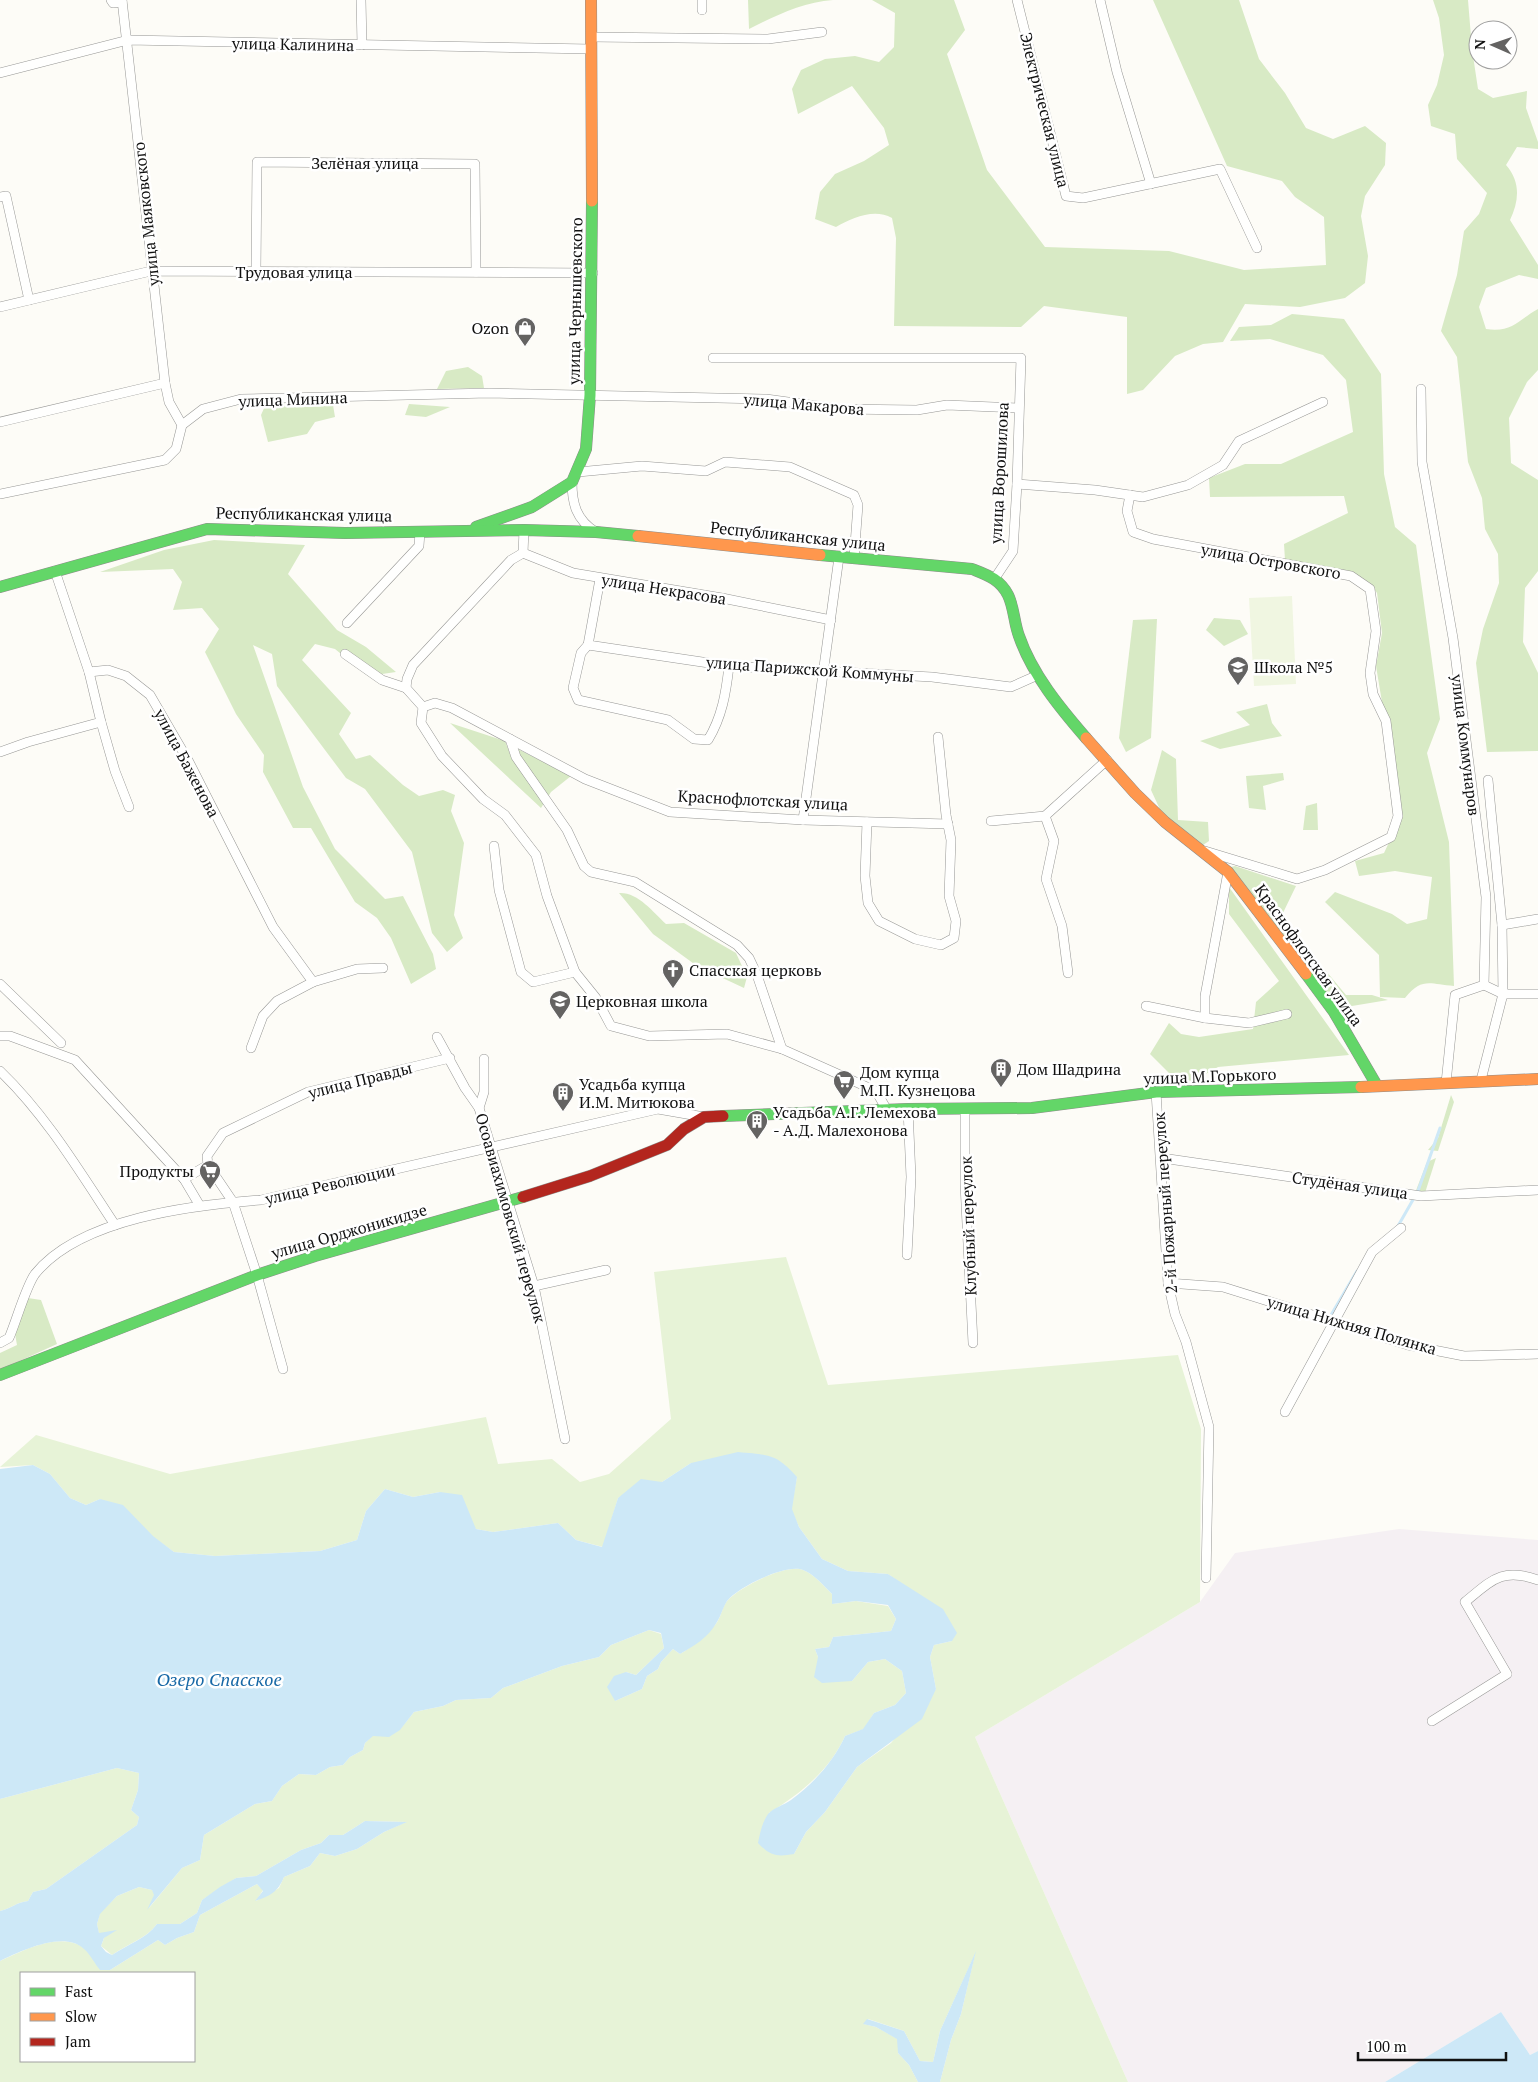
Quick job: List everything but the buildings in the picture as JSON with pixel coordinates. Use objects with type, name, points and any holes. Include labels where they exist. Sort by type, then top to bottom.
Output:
[{"type":"street","points":[[111,0],[113,3],[122,1]]},
{"type":"street","points":[[361,0],[362,45]]},
{"type":"street","name":"улица Чернышевского","points":[[575,477],[586,449],[590,395],[593,273],[591,0]]},
{"type":"street","points":[[702,0],[702,10]]},
{"type":"street","name":"Электрическая улица","points":[[1017,0],[1066,196],[1082,198],[1220,169],[1257,248]]},
{"type":"street","points":[[1100,0],[1117,72],[1151,184]]},
{"type":"street","name":"улица Маяковского","points":[[122,1],[128,40],[151,271],[165,383],[169,402],[182,425]]},
{"type":"street","points":[[592,37],[768,39],[822,32]]},
{"type":"street","name":"улица Калинина","points":[[0,73],[128,40],[591,49]]},
{"type":"street","name":"Зелёная улица","points":[[256,272],[257,162],[475,164],[476,272]]},
{"type":"street","points":[[0,197],[6,196],[28,300]]},
{"type":"street","name":"Трудовая улица","points":[[0,307],[151,271],[593,273]]},
{"type":"street","name":"улица Ворошилова","points":[[713,358],[1021,358],[1017,484],[1012,551],[995,578]]},
{"type":"street","points":[[0,422],[165,383]]},
{"type":"street","name":"улица Коммунаров","points":[[1421,388],[1422,462],[1453,638],[1486,896],[1484,984]]},
{"type":"street","name":"улица Минина","points":[[182,425],[204,409],[241,399],[489,393],[590,395]]},
{"type":"street","name":"улица Макарова","points":[[590,395],[766,399],[839,409],[917,410],[947,405],[1018,408]]},
{"type":"street","points":[[1017,484],[1143,497],[1188,485],[1224,465],[1239,441],[1323,402]]},
{"type":"street","points":[[0,494],[165,460],[176,449],[182,425]]},
{"type":"street","points":[[465,531],[532,507],[575,477],[642,466],[706,471],[725,462],[790,467],[854,495],[858,505],[854,558]]},
{"type":"street","points":[[575,477],[572,500],[578,517],[596,532]]},
{"type":"street","name":"улица Островского","points":[[1130,495],[1127,510],[1133,532],[1153,539],[1351,576],[1370,590],[1376,630],[1370,673],[1373,694],[1386,721],[1398,816],[1391,837]]},
{"type":"street","name":"Республиканская улица","points":[[0,587],[207,529],[345,533],[524,530],[596,532],[972,569],[995,578]]},
{"type":"street","points":[[406,688],[407,679],[413,665],[511,560],[523,553],[524,530]]},
{"type":"street","points":[[347,623],[420,546],[420,532]]},
{"type":"street","name":"улица Некрасова","points":[[523,553],[548,565],[600,578],[722,598],[831,620]]},
{"type":"street","points":[[803,820],[839,557]]},
{"type":"street","points":[[55,571],[89,672],[115,771],[129,806]]},
{"type":"street","points":[[600,578],[588,645],[581,654],[572,688],[578,700],[668,720],[701,741],[708,740],[715,727],[726,695],[729,666]]},
{"type":"street","points":[[991,821],[1045,816],[1107,760],[1062,710],[1038,675],[1019,637],[1008,595],[995,578]]},
{"type":"street","name":"улица Парижской Коммуны","points":[[588,645],[729,666],[932,677],[1011,686],[1038,675]]},
{"type":"street","points":[[345,654],[382,680],[406,688],[423,707],[421,722],[442,756],[483,799],[505,815],[536,855],[547,896],[575,972],[596,998],[611,1026],[650,1036],[727,1034],[782,1049],[857,1081],[876,1092],[887,1110]]},
{"type":"street","name":"улица Баженова","points":[[89,672],[108,670],[126,676],[150,695],[189,762],[273,927],[313,982]]},
{"type":"street","name":"Краснофлотская улица","points":[[423,707],[434,703],[452,708],[585,779],[670,812],[803,820],[948,824]]},
{"type":"street","points":[[0,752],[28,742],[101,722]]},
{"type":"street","points":[[867,822],[865,876],[868,903],[879,921],[915,939],[941,945],[954,938],[956,921],[950,896],[951,840],[938,737]]},
{"type":"street","points":[[510,740],[516,757],[567,830],[584,866],[591,872],[635,882],[737,945],[749,958],[757,975],[782,1049]]},
{"type":"street","name":"Краснофлотская улица","points":[[1107,760],[1165,822],[1205,851],[1228,872],[1257,907],[1334,1012],[1376,1084]]},
{"type":"street","name":"улица Коммунаров","points":[[1480,1080],[1503,994],[1502,925],[1488,780]]},
{"type":"street","points":[[1045,816],[1054,841],[1046,879],[1062,926],[1068,973]]},
{"type":"street","name":"Краснофлотская улица","points":[[1205,851],[1297,878],[1325,870],[1391,837]]},
{"type":"street","points":[[494,846],[499,890],[520,972],[533,982],[575,972]]},
{"type":"street","points":[[1205,1018],[1205,996],[1228,872]]},
{"type":"street","points":[[1502,925],[1538,919]]},
{"type":"street","points":[[251,1048],[263,1016],[277,1001],[313,982],[357,969],[383,968]]},
{"type":"street","points":[[0,984],[61,1043]]},
{"type":"street","points":[[1446,1083],[1455,995],[1484,984],[1503,994],[1538,994]]},
{"type":"street","points":[[1146,1006],[1205,1018],[1249,1023],[1287,1014]]},
{"type":"street","points":[[0,1036],[10,1036],[75,1060],[184,1179],[200,1206]]},
{"type":"street","name":"Осоавиахимовский переулок","points":[[437,1038],[450,1058],[464,1088],[479,1108],[534,1286],[565,1439]]},
{"type":"street","name":"улица Правды","points":[[208,1165],[207,1156],[223,1133],[308,1092],[450,1058]]},
{"type":"street","points":[[479,1108],[484,1092],[484,1060]]},
{"type":"street","points":[[0,1071],[22,1092],[70,1157],[115,1225]]},
{"type":"street","name":"улица М.Горького","points":[[704,1117],[908,1109],[1032,1108],[1156,1092],[1334,1088],[1376,1084],[1457,1084],[1480,1080],[1538,1079]]},
{"type":"street","name":"2-й Пожарный переулок","points":[[1156,1092],[1162,1158],[1168,1283],[1175,1314],[1186,1342],[1209,1427],[1206,1578]]},
{"type":"street","name":"улица Революции","points":[[0,1343],[9,1338],[34,1276],[55,1254],[107,1227],[200,1206],[260,1200],[658,1109],[704,1117]]},
{"type":"street","points":[[907,1254],[911,1177],[908,1109]]},
{"type":"street","name":"Клубный переулок","points":[[965,1109],[965,1184],[973,1343]]},
{"type":"street","name":"улица Орджоникидзе","points":[[0,1375],[257,1275],[315,1256],[507,1202],[590,1176],[667,1145],[684,1129],[704,1117]]},
{"type":"street","name":"Студёная улица","points":[[1162,1158],[1421,1196],[1538,1190]]},
{"type":"street","points":[[184,1179],[208,1165],[233,1202],[257,1275],[283,1369]]},
{"type":"street","points":[[1285,1412],[1372,1252],[1401,1228]]},
{"type":"street","points":[[534,1286],[606,1270]]},
{"type":"street","name":"улица Нижняя Полянка","points":[[1168,1283],[1223,1287],[1408,1345],[1464,1356],[1538,1354]]},
{"type":"street","points":[[1432,1721],[1507,1674],[1465,1602],[1495,1578],[1521,1574],[1538,1580]]},
{"type":"shaded area","points":[[1399,1529],[1538,1540],[1538,2051],[1530,2055],[1501,2012],[1385,2082],[1128,2082],[975,1737],[1200,1602],[1235,1553]]},
{"type":"green space","points":[[748,0],[833,0],[800,7],[749,29]]},
{"type":"green space","points":[[872,0],[954,0],[965,30],[947,54],[987,170],[1045,247],[1169,251],[1244,270],[1326,265],[1324,217],[1295,197],[1282,181],[1227,166],[1153,0],[1239,0],[1259,59],[1285,93],[1306,128],[1333,139],[1365,126],[1386,143],[1385,165],[1365,196],[1361,216],[1368,256],[1365,283],[1345,298],[1300,307],[1245,304],[1223,342],[1203,344],[1175,356],[1143,390],[1127,394],[1127,317],[1044,306],[1021,327],[894,326],[896,238],[892,218],[878,214],[863,215],[836,227],[815,219],[820,192],[835,174],[864,161],[889,145],[884,128],[852,86],[798,114],[792,89],[801,70],[825,59],[855,56],[879,62],[894,47],[895,13]]},
{"type":"green space","points":[[1433,0],[1468,0],[1470,20],[1468,20],[1468,70],[1475,70],[1478,89],[1493,98],[1527,91],[1526,108],[1538,142],[1538,149],[1517,147],[1506,165],[1514,178],[1517,192],[1517,199],[1510,220],[1538,265],[1538,279],[1519,275],[1486,288],[1479,307],[1486,329],[1495,330],[1514,325],[1538,309],[1538,370],[1527,382],[1509,418],[1511,463],[1538,480],[1538,571],[1525,588],[1523,642],[1538,673],[1538,751],[1487,752],[1476,663],[1483,629],[1499,583],[1498,554],[1485,529],[1482,498],[1468,462],[1457,357],[1441,331],[1457,275],[1464,231],[1479,214],[1487,193],[1457,159],[1455,134],[1431,126],[1428,105],[1437,85],[1444,55],[1439,18]]},
{"type":"green space","points":[[1292,314],[1344,319],[1381,374],[1384,474],[1395,527],[1416,545],[1440,719],[1427,753],[1449,842],[1454,986],[1432,983],[1421,984],[1405,998],[1380,997],[1379,955],[1325,902],[1335,892],[1392,914],[1407,924],[1427,919],[1432,877],[1395,871],[1359,876],[1355,861],[1384,853],[1401,817],[1376,666],[1382,633],[1377,593],[1370,583],[1344,570],[1285,560],[1284,544],[1348,513],[1344,496],[1210,497],[1209,478],[1245,464],[1281,464],[1353,432],[1346,380],[1323,355],[1270,339],[1230,341],[1239,327],[1271,325]]},
{"type":"green space","points":[[468,367],[482,376],[484,388],[437,389],[446,371]]},
{"type":"green space","points":[[312,402],[333,405],[335,417],[315,422],[307,434],[268,442],[261,415],[266,404]]},
{"type":"green space","points":[[409,404],[450,407],[426,417],[405,415]]},
{"type":"green space","points":[[214,540],[305,545],[288,574],[337,630],[366,647],[396,672],[368,676],[335,649],[315,644],[302,660],[351,713],[339,734],[356,759],[370,755],[403,785],[419,796],[443,790],[455,795],[451,811],[464,843],[454,915],[463,938],[447,952],[432,933],[412,852],[365,789],[346,778],[277,686],[272,654],[253,645],[303,787],[335,849],[385,899],[403,896],[433,954],[436,969],[411,984],[391,938],[377,918],[355,902],[311,828],[293,828],[263,772],[264,755],[236,714],[205,652],[219,629],[202,608],[173,610],[182,582],[173,569],[100,572],[164,550]]},
{"type":"green space","points":[[1292,596],[1296,684],[1254,686],[1249,598]]},
{"type":"green space","points":[[1214,618],[1240,620],[1248,634],[1224,646],[1206,630]]},
{"type":"green space","points":[[1157,619],[1151,738],[1126,752],[1119,738],[1133,620]]},
{"type":"green space","points":[[1267,704],[1272,723],[1282,736],[1220,749],[1200,741],[1250,725],[1236,712]]},
{"type":"green space","points":[[450,723],[505,741],[512,759],[518,749],[571,776],[551,792],[541,808]]},
{"type":"green space","points":[[1162,750],[1176,759],[1178,820],[1208,822],[1209,841],[1203,845],[1163,816],[1151,790]]},
{"type":"green space","points":[[1283,773],[1284,780],[1263,786],[1266,810],[1249,808],[1246,776]]},
{"type":"green space","points":[[1317,803],[1318,830],[1303,830],[1306,806]]},
{"type":"green space","points":[[1235,866],[1296,886],[1281,917],[1346,995],[1372,995],[1388,1000],[1334,1009],[1231,867]]},
{"type":"green space","points":[[1229,887],[1349,1055],[1218,1067],[1190,1083],[1174,1078],[1150,1054],[1169,1023],[1181,1034],[1199,1037],[1253,1029],[1256,1002],[1279,981],[1229,914]]},
{"type":"green space","points":[[619,893],[639,899],[666,924],[684,923],[736,953],[747,977],[744,988],[697,966],[653,934]]},
{"type":"green space","points":[[1451,1095],[1454,1102],[1438,1151],[1428,1150],[1438,1138]]},
{"type":"green space","points":[[1436,1158],[1425,1193],[1415,1193],[1427,1162]]},
{"type":"green space","points":[[786,1257],[828,1385],[1178,1355],[1201,1429],[1200,1602],[975,1737],[1128,2082],[940,2082],[951,2040],[961,2014],[975,1954],[940,2031],[933,2062],[920,2061],[904,2031],[868,2019],[864,2024],[876,2027],[898,2039],[898,2053],[909,2065],[918,2082],[0,2082],[0,1961],[41,1944],[63,1941],[83,1947],[110,1970],[158,1940],[165,1945],[194,1932],[200,1915],[257,1884],[263,1890],[256,1901],[279,1888],[284,1877],[310,1866],[320,1853],[335,1856],[357,1849],[384,1832],[406,1822],[365,1821],[343,1835],[329,1835],[321,1843],[301,1850],[256,1876],[236,1878],[202,1900],[197,1913],[180,1924],[157,1924],[142,1938],[112,1955],[101,1946],[106,1933],[99,1934],[97,1924],[100,1913],[117,1896],[139,1887],[152,1890],[155,1894],[149,1908],[182,1868],[200,1860],[204,1835],[255,1804],[272,1801],[282,1786],[299,1774],[316,1775],[330,1767],[343,1765],[350,1757],[363,1750],[365,1743],[373,1735],[393,1734],[401,1728],[414,1712],[443,1706],[456,1700],[491,1698],[503,1688],[562,1666],[599,1657],[611,1645],[649,1630],[661,1634],[664,1648],[636,1675],[626,1672],[615,1701],[642,1689],[647,1676],[658,1669],[661,1662],[673,1649],[680,1654],[703,1637],[717,1622],[724,1606],[733,1595],[752,1583],[775,1573],[786,1570],[803,1570],[815,1577],[832,1594],[832,1604],[856,1601],[888,1606],[896,1619],[891,1631],[833,1637],[829,1647],[815,1649],[818,1657],[852,1681],[868,1662],[885,1659],[902,1671],[906,1693],[895,1705],[874,1713],[864,1729],[845,1736],[823,1770],[792,1798],[769,1813],[794,1854],[806,1832],[825,1812],[857,1767],[891,1743],[936,1689],[930,1657],[934,1645],[952,1641],[912,1591],[888,1574],[848,1571],[822,1559],[799,1527],[791,1509],[797,1477],[691,1463],[662,1482],[618,1498],[603,1547],[576,1540],[558,1523],[493,1532],[476,1529],[440,1492],[413,1497],[385,1489],[366,1511],[357,1540],[320,1551],[215,1556],[174,1552],[100,1499],[86,1505],[70,1498],[50,1474],[33,1465],[0,1467],[36,1435],[170,1474],[486,1417],[498,1464],[552,1459],[580,1482],[609,1474],[671,1419],[654,1272]]},
{"type":"green space","points":[[28,1298],[41,1300],[57,1344],[0,1370],[0,1353],[17,1345],[15,1334]]},
{"type":"green space","points":[[117,1768],[139,1773],[138,1790],[131,1810],[139,1817],[137,1825],[46,1889],[33,1892],[28,1901],[0,1911],[0,1799]]},
{"type":"water","name":"Озеро Спасское","points":[[738,1452],[764,1455],[777,1459],[797,1477],[792,1509],[799,1527],[822,1559],[848,1571],[888,1574],[943,1609],[957,1633],[952,1641],[934,1645],[930,1657],[936,1689],[922,1719],[857,1767],[825,1812],[806,1832],[794,1854],[770,1853],[758,1843],[760,1832],[768,1814],[791,1800],[815,1779],[829,1763],[845,1736],[863,1729],[874,1713],[895,1705],[906,1693],[902,1671],[885,1659],[868,1662],[852,1681],[822,1683],[814,1677],[818,1657],[815,1649],[829,1647],[833,1637],[891,1631],[896,1619],[888,1605],[856,1601],[832,1604],[832,1594],[815,1577],[803,1570],[796,1569],[775,1573],[741,1589],[727,1601],[718,1620],[705,1637],[680,1654],[673,1649],[661,1662],[658,1669],[647,1676],[642,1689],[615,1701],[607,1687],[614,1676],[626,1672],[636,1675],[664,1648],[661,1633],[649,1630],[611,1645],[599,1657],[562,1666],[503,1688],[491,1698],[456,1700],[443,1706],[414,1712],[400,1730],[389,1737],[373,1736],[365,1743],[363,1750],[350,1757],[343,1765],[330,1767],[316,1775],[299,1774],[282,1786],[272,1801],[255,1804],[204,1835],[200,1860],[182,1868],[147,1910],[154,1895],[152,1890],[139,1887],[117,1896],[100,1914],[97,1924],[99,1933],[117,1930],[104,1938],[101,1946],[112,1955],[142,1938],[157,1924],[180,1924],[197,1913],[202,1900],[236,1878],[256,1876],[301,1850],[321,1843],[329,1835],[343,1835],[365,1821],[407,1822],[384,1832],[357,1849],[335,1856],[320,1853],[310,1866],[284,1877],[273,1893],[255,1901],[263,1891],[257,1884],[200,1915],[194,1932],[165,1945],[158,1940],[110,1970],[100,1970],[84,1949],[76,1944],[65,1941],[42,1944],[0,1961],[0,1911],[28,1901],[33,1892],[46,1889],[137,1825],[139,1817],[131,1810],[138,1790],[139,1773],[117,1768],[0,1799],[0,1469],[33,1465],[50,1474],[70,1498],[86,1505],[100,1499],[123,1505],[153,1536],[174,1552],[215,1556],[320,1551],[357,1540],[366,1511],[385,1489],[413,1497],[440,1492],[462,1495],[476,1529],[493,1532],[558,1523],[576,1540],[602,1547],[618,1498],[641,1479],[662,1482],[691,1463]]},
{"type":"water","points":[[976,1951],[961,2014],[951,2040],[940,2082],[918,2082],[909,2065],[898,2053],[897,2039],[876,2027],[863,2024],[867,2019],[904,2031],[920,2061],[933,2062],[940,2031]]},
{"type":"water","points":[[1501,2012],[1530,2055],[1538,2051],[1538,2082],[1385,2082]]},
{"type":"waterway","points":[[1398,1226],[1418,1191],[1440,1128]]},
{"type":"waterway","points":[[1331,1315],[1357,1271]]},
{"type":"traffic: fast","points":[[476,527],[532,507],[572,482],[586,449],[590,395],[592,201]]},
{"type":"traffic: fast","points":[[0,587],[207,529],[345,533],[524,530],[596,532],[638,536]]},
{"type":"traffic: fast","points":[[820,555],[972,569],[993,578],[1008,595],[1019,636],[1031,664],[1057,703],[1086,738]]},
{"type":"traffic: fast","points":[[1306,974],[1334,1012],[1376,1084]]},
{"type":"traffic: fast","points":[[723,1116],[908,1109],[1032,1108],[1156,1092],[1361,1087]]},
{"type":"traffic: fast","points":[[0,1375],[257,1275],[315,1256],[523,1197]]},
{"type":"traffic: slow","points":[[591,0],[592,201]]},
{"type":"traffic: slow","points":[[638,536],[820,555]]},
{"type":"traffic: slow","points":[[1086,738],[1135,793],[1165,822],[1228,872],[1306,974]]},
{"type":"traffic: slow","points":[[1361,1087],[1538,1079]]},
{"type":"traffic: jam","points":[[523,1197],[590,1176],[667,1145],[684,1129],[704,1117],[723,1116]]},
{"type":"place","name":"Ozon","points":[[525,347]]},
{"type":"place","name":"Школа №5","points":[[1238,686]]},
{"type":"place","name":"Спасская церковь","points":[[673,989]]},
{"type":"place","name":"Церковная школа","points":[[560,1020]]},
{"type":"place","name":"Дом Шадрина","points":[[1001,1088]]},
{"type":"place","name":"Дом купца М.П. Кузнецова","points":[[844,1100]]},
{"type":"place","name":"Усадьба купца И.М. Митюкова","points":[[563,1112]]},
{"type":"place","name":"Усадьба А.Г. Лемехова - А.Д. Малехонова","points":[[757,1140]]},
{"type":"place","name":"Продукты","points":[[210,1190]]}]
